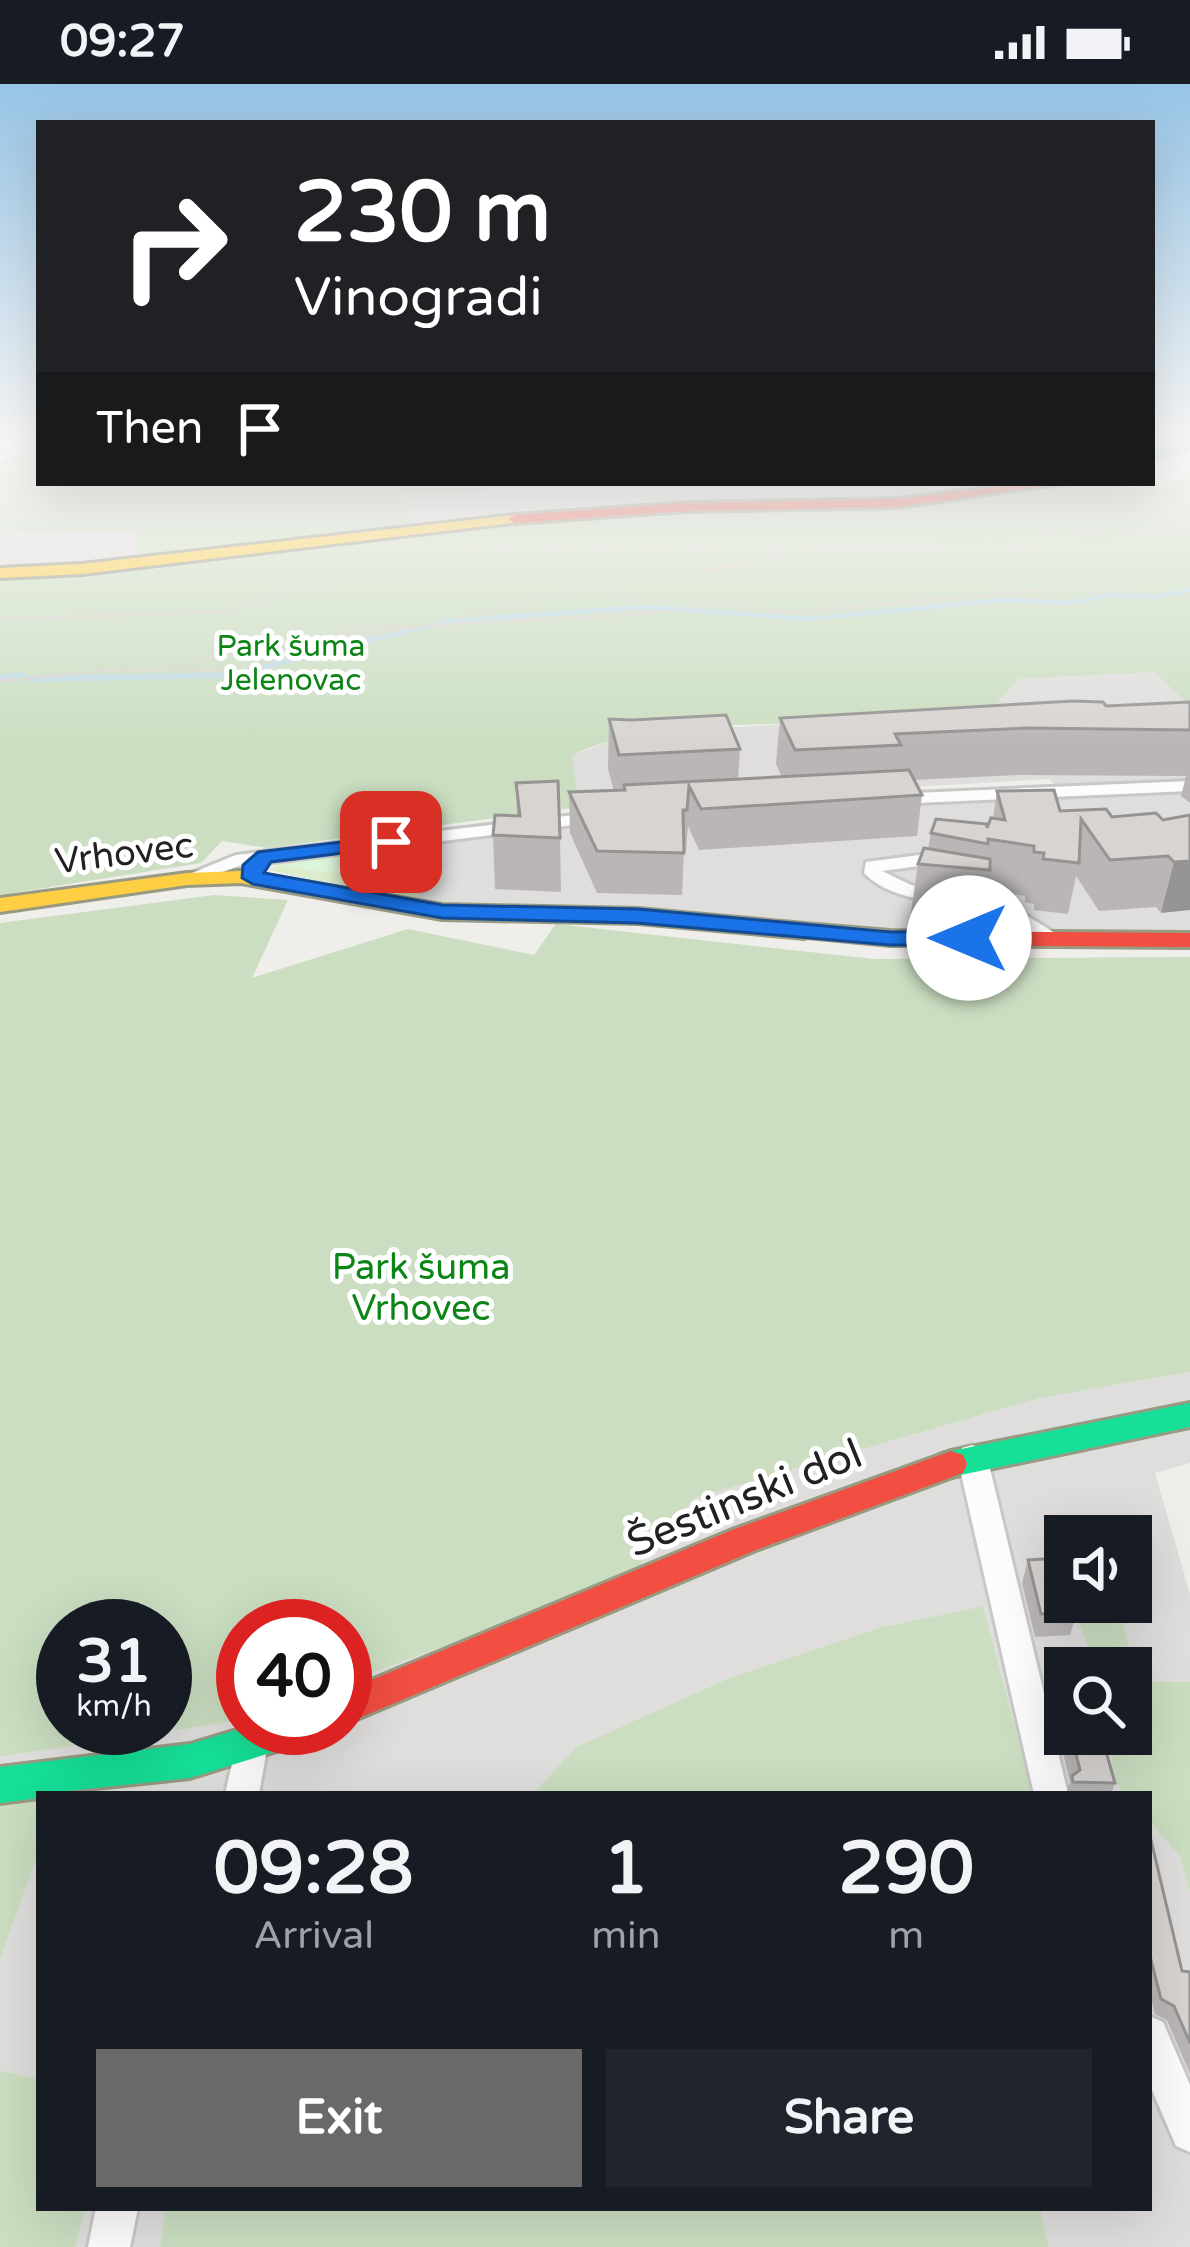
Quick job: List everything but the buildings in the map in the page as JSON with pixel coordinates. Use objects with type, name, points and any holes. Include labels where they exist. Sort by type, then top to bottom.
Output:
[{"type":"street","points":[[0,573],[306,544]]},
{"type":"street","points":[[880,800],[1190,785]]},
{"type":"street","points":[[259,867],[618,816]]},
{"type":"street","points":[[950,857],[873,866],[874,872],[896,886],[1007,910],[1048,938]]},
{"type":"street","name":"Vrhovec","points":[[0,905],[259,867],[442,912],[638,916],[890,938],[1190,940]]},
{"type":"street","name":"Šestinski dol","points":[[372,1697],[744,1540],[931,1468],[1190,1415]]},
{"type":"street","points":[[972,1456],[1050,1791]]},
{"type":"street","points":[[0,1785],[219,1755]]},
{"type":"street","points":[[243,1791],[249,1755]]},
{"type":"street","points":[[1152,2043],[1190,2132]]},
{"type":"street","points":[[109,2247],[116,2211]]},
{"type":"path","points":[[695,573],[777,553],[777,544]]},
{"type":"path","points":[[0,619],[223,612],[313,584],[420,566],[484,547],[934,544]]},
{"type":"path","points":[[445,623],[642,572],[695,573],[816,550],[989,552],[1063,544]]},
{"type":"path","points":[[0,681],[153,669],[244,669],[349,638],[445,623],[629,615],[724,604],[785,613],[1190,577]]},
{"type":"path","points":[[589,585],[624,596],[629,615]]},
{"type":"path","points":[[153,669],[380,626],[414,626]]},
{"type":"shaded area","points":[[0,544],[136,544],[137,568],[0,577]]},
{"type":"shaded area","points":[[1156,672],[1190,706],[1190,780],[1056,785],[1049,779],[579,807],[571,756],[632,733],[842,721],[931,708],[994,706],[1019,679]]},
{"type":"shaded area","points":[[1190,789],[1190,933],[874,932],[420,904],[412,847],[522,829]]},
{"type":"shaded area","points":[[1190,1372],[1190,1463],[1155,1473],[1190,1594],[1190,1682],[1152,1681],[1152,1647],[1128,1647],[1122,1623],[1152,1623],[1152,1515],[1044,1515],[1044,1623],[1080,1623],[1089,1647],[1044,1647],[1044,1755],[1112,1755],[1112,1779],[1122,1791],[1032,1791],[983,1606],[878,1628],[729,1678],[576,1747],[536,1791],[36,1791],[0,1799],[0,1757],[36,1752],[192,1755],[192,1728],[216,1724],[216,1755],[372,1755],[372,1673],[630,1577],[694,1498],[1040,1398]]},
{"type":"shaded area","points":[[1152,1824],[1181,1856],[1190,1892],[1190,2247],[1049,2247],[1041,2211],[1152,2211]]},
{"type":"shaded area","points":[[36,1859],[36,2078],[0,2071],[0,1960]]},
{"type":"shaded area","points":[[84,2211],[165,2211],[160,2247],[76,2247]]},
{"type":"green space","name":"Park šuma Jelenovac","points":[[136,544],[1190,544],[1190,706],[1155,672],[1019,679],[994,706],[632,735],[572,756],[579,807],[268,848],[222,841],[201,863],[0,895],[0,577],[137,568]]},
{"type":"green space","points":[[412,845],[420,904],[270,870],[282,861]]},
{"type":"green space","points":[[412,847],[414,865],[397,868],[330,872],[280,865]]},
{"type":"green space","name":"Park šuma Vrhovec","points":[[214,895],[288,900],[252,978],[408,929],[534,955],[556,924],[874,959],[1190,957],[1190,1372],[1040,1398],[694,1498],[630,1577],[372,1673],[372,1599],[216,1599],[216,1724],[192,1728],[192,1599],[36,1599],[36,1752],[0,1757],[0,923]]},
{"type":"green space","points":[[983,1606],[1032,1791],[536,1791],[576,1747],[729,1678],[878,1628]]},
{"type":"green space","points":[[1079,1623],[1123,1623],[1129,1647],[1089,1647]]},
{"type":"green space","points":[[1152,1681],[1190,1682],[1190,1892],[1180,1856],[1152,1824],[1152,1791],[1122,1791],[1112,1779],[1112,1755],[1152,1755]]},
{"type":"green space","points":[[36,1796],[36,1859],[0,1960],[0,1799]]},
{"type":"green space","points":[[0,2071],[36,2078],[36,2211],[84,2211],[76,2247],[0,2247]]},
{"type":"green space","points":[[165,2211],[1041,2211],[1049,2247],[160,2247]]},
{"type":"waterway","points":[[359,643],[450,621],[647,607],[808,619],[1003,600],[1072,603],[1109,595],[1158,597],[1190,590]]},
{"type":"waterway","points":[[359,643],[371,640]]},
{"type":"waterway","points":[[30,679],[231,675],[359,643]]},
{"type":"waterway","points":[[0,677],[24,675]]},
{"type":"traffic: fast","points":[[951,1464],[1190,1415]]},
{"type":"traffic: fast","points":[[0,1785],[190,1761],[216,1753]]},
{"type":"traffic: slow","points":[[0,573],[82,569],[299,544]]},
{"type":"traffic: slow","points":[[0,905],[187,879],[241,877],[442,912],[638,916],[805,931]]},
{"type":"traffic: jam","points":[[805,931],[890,938],[1190,940]]},
{"type":"traffic: jam","points":[[372,1697],[744,1540],[951,1464]]},
{"type":"route","points":[[391,842],[266,857],[251,871],[253,878],[420,910],[638,916],[890,938],[969,938]]}]
